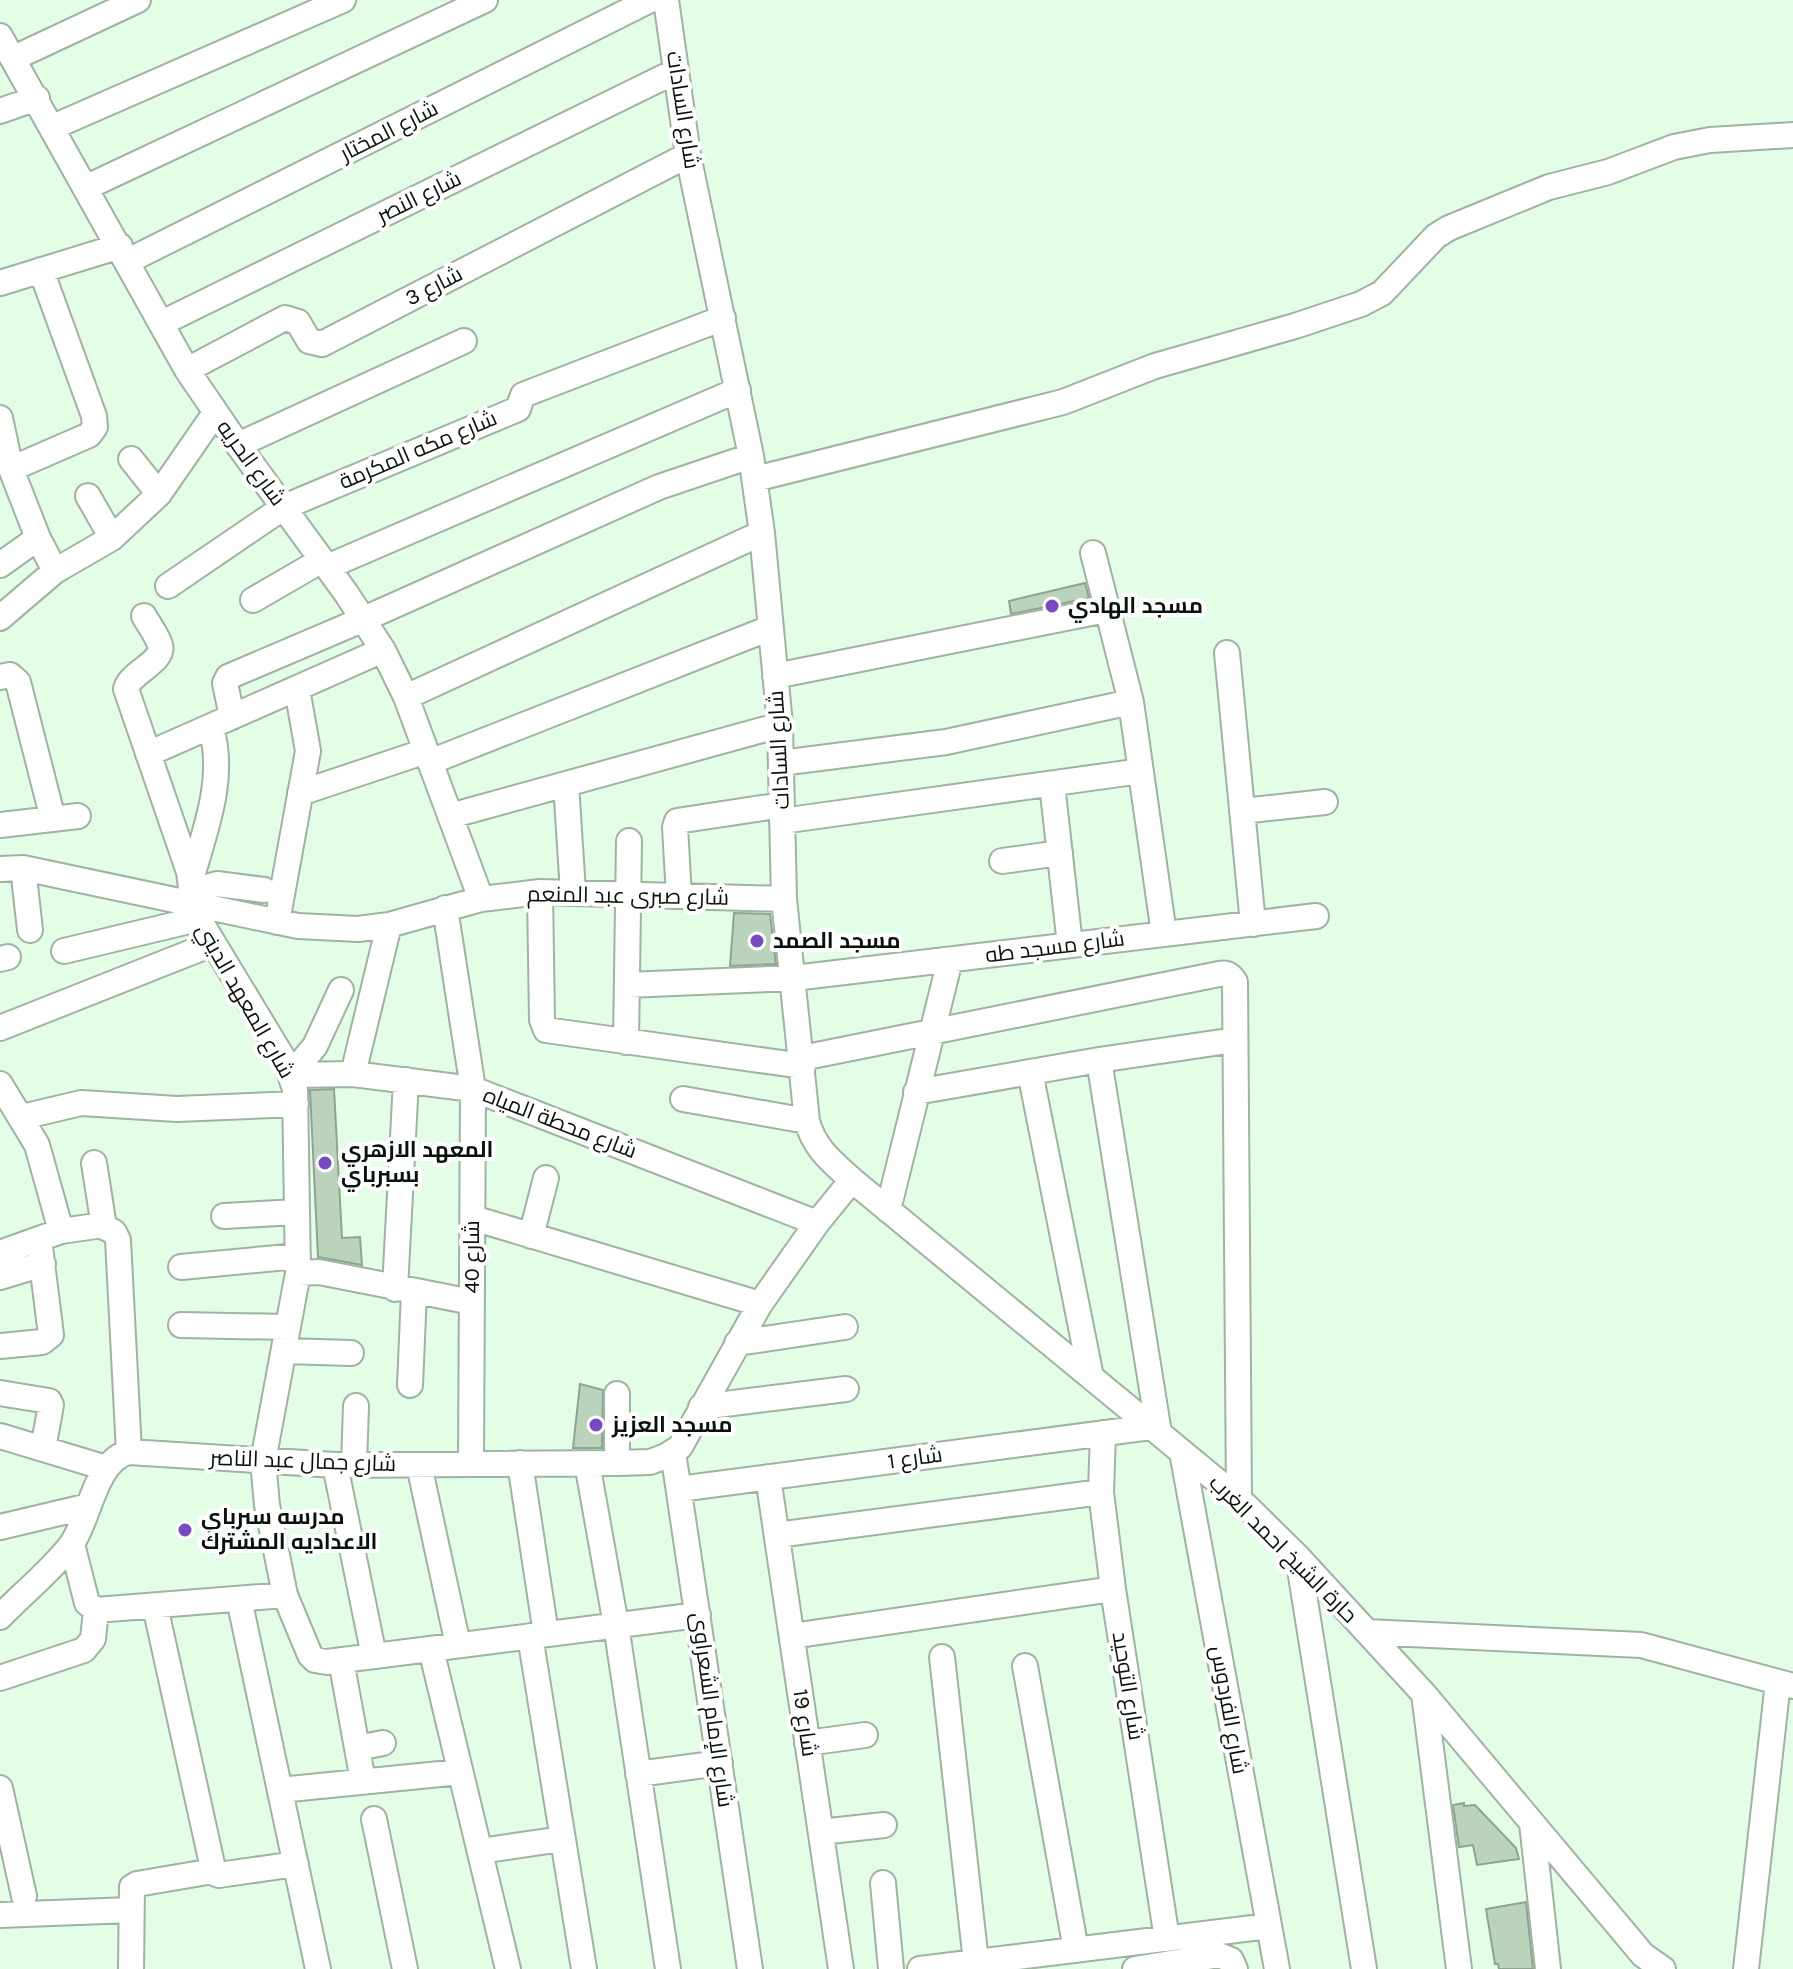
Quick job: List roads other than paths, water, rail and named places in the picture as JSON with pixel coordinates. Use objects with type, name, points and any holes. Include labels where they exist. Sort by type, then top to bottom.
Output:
[{"type":"street","points":[[14,58],[138,0]]},
{"type":"street","points":[[53,127],[343,0]]},
{"type":"street","points":[[87,187],[485,0]]},
{"type":"street","name":"شارع المختار","points":[[0,283],[41,270],[124,254],[650,0]]},
{"type":"street","name":"شارع السادات","points":[[666,0],[688,155],[738,390],[762,533],[780,725],[784,899],[807,1121],[821,1151],[852,1180]]},
{"type":"street","name":"شارع الحريه","points":[[0,36],[187,370],[383,650],[406,697],[481,899]]},
{"type":"street","name":"شارع النصر","points":[[162,323],[676,71]]},
{"type":"street","points":[[0,111],[37,98]]},
{"type":"street","points":[[192,899],[216,791],[228,677],[659,487],[1063,402],[1155,366],[1361,304],[1382,293],[1436,236],[1549,187],[1608,172],[1674,147],[1710,140],[1793,135]]},
{"type":"street","name":"شارع 3","points":[[187,370],[285,318],[298,322],[309,341],[322,344],[688,155]]},
{"type":"street","points":[[11,469],[89,435],[95,427],[94,416],[41,270]]},
{"type":"street","name":"شارع مكه المكرمة","points":[[168,586],[284,507],[518,409],[523,395],[723,318]]},
{"type":"street","points":[[238,445],[464,341]]},
{"type":"street","points":[[253,600],[325,564],[738,390]]},
{"type":"street","points":[[0,618],[55,571],[112,538],[159,494],[215,413]]},
{"type":"street","points":[[0,418],[11,469],[38,538],[55,571]]},
{"type":"street","points":[[131,459],[159,494]]},
{"type":"street","points":[[88,496],[112,538]]},
{"type":"street","points":[[406,697],[762,533]]},
{"type":"street","points":[[0,565],[38,538]]},
{"type":"street","points":[[1093,553],[1131,702],[1164,934]]},
{"type":"street","points":[[775,676],[1106,610]]},
{"type":"street","name":"شارع المعهد الديني","points":[[144,616],[160,645],[160,652],[128,681],[127,693],[188,867],[192,899],[212,944],[291,1075],[296,1104],[298,1265],[263,1461],[267,1505],[285,1595],[315,1660],[341,1660]]},
{"type":"street","points":[[300,793],[428,756],[770,628]]},
{"type":"street","points":[[148,754],[383,650]]},
{"type":"street","points":[[1227,653],[1253,924]]},
{"type":"street","points":[[0,677],[10,675],[18,682],[53,819]]},
{"type":"street","points":[[277,922],[308,745],[297,689]]},
{"type":"street","points":[[781,763],[946,742],[1131,702]]},
{"type":"street","points":[[450,816],[780,725]]},
{"type":"street","points":[[679,896],[677,821],[1052,784],[1141,771]]},
{"type":"street","points":[[566,784],[573,892]]},
{"type":"street","points":[[1052,784],[1070,945]]},
{"type":"street","points":[[1242,811],[1325,802]]},
{"type":"street","points":[[0,825],[78,816]]},
{"type":"street","points":[[626,1042],[629,841]]},
{"type":"street","points":[[1002,861],[1060,853]]},
{"type":"street","points":[[12,868],[30,930]]},
{"type":"street","name":"شارع صبرى عبد المنعم","points":[[12,868],[192,899],[277,922],[328,929],[389,925],[481,899],[540,892],[784,899]]},
{"type":"street","points":[[64,951],[192,899],[217,884],[264,890]]},
{"type":"street","points":[[540,892],[543,1026],[551,1032],[626,1042],[803,1062],[1229,974],[1235,982],[1239,1499]]},
{"type":"street","name":"شارع 40","points":[[445,908],[473,1089],[471,1464]]},
{"type":"street","name":"شارع مسجد طه","points":[[627,985],[794,978],[1316,916]]},
{"type":"street","points":[[353,1074],[389,925]]},
{"type":"street","points":[[0,1028],[212,944]]},
{"type":"street","points":[[888,1210],[950,960]]},
{"type":"street","points":[[291,1075],[315,1046],[341,990]]},
{"type":"street","points":[[916,1092],[1235,1040]]},
{"type":"street","points":[[1099,1060],[1155,1430]]},
{"type":"street","points":[[1030,1072],[1091,1377]]},
{"type":"street","name":"شارع محطة المياه","points":[[291,1075],[353,1074],[473,1089],[817,1223]]},
{"type":"street","points":[[406,1080],[404,1290],[410,1385]]},
{"type":"street","points":[[0,1346],[42,1342],[51,1335],[43,1264],[50,1235],[37,1145],[22,1117],[2,1093]]},
{"type":"street","points":[[683,1099],[807,1121]]},
{"type":"street","points":[[22,1117],[81,1103],[177,1109],[296,1104]]},
{"type":"street","points":[[0,1617],[72,1544],[106,1468],[115,1458],[129,1452],[118,1240],[114,1232],[107,1231],[103,1225],[94,1163]]},
{"type":"street","points":[[531,1236],[546,1178]]},
{"type":"street","points":[[679,1446],[760,1304],[817,1223],[852,1180]]},
{"type":"street","name":"حارة الشيخ احمد الغرب","points":[[852,1180],[1239,1499],[1298,1557],[1424,1694],[1643,1955],[1663,1969]]},
{"type":"street","points":[[224,1216],[297,1212]]},
{"type":"street","points":[[473,1218],[760,1304]]},
{"type":"street","points":[[0,1253],[50,1235],[103,1225]]},
{"type":"street","points":[[0,1277],[43,1264]]},
{"type":"street","points":[[181,1267],[298,1265],[319,1272],[472,1302]]},
{"type":"street","points":[[181,1325],[286,1339],[351,1353]]},
{"type":"street","points":[[737,1343],[845,1327]]},
{"type":"street","points":[[701,1407],[846,1389]]},
{"type":"street","points":[[0,1393],[49,1401],[51,1405],[43,1449]]},
{"type":"street","points":[[617,1394],[617,1463]]},
{"type":"street","points":[[356,1406],[344,1465],[374,1656]]},
{"type":"street","name":"شارع 1","points":[[679,1489],[1103,1433],[1155,1430]]},
{"type":"street","name":"شارع التوحيد","points":[[1103,1433],[1101,1492],[1113,1589],[1167,1939]]},
{"type":"street","points":[[0,1436],[106,1468]]},
{"type":"street","name":"شارع جمال عبد الناصر","points":[[129,1452],[344,1465],[617,1463],[650,1462],[679,1446]]},
{"type":"street","name":"شارع الإمام الشعراوى","points":[[679,1446],[679,1489],[750,1969]]},
{"type":"street","name":"شارع الفردوس","points":[[1182,1452],[1277,1969]]},
{"type":"street","points":[[520,1463],[562,1839],[584,1969]]},
{"type":"street","points":[[587,1463],[616,1625],[668,1969]]},
{"type":"street","points":[[419,1465],[458,1645]]},
{"type":"street","name":"شارع 19","points":[[768,1477],[841,1969]]},
{"type":"street","points":[[777,1535],[1101,1492]]},
{"type":"street","points":[[0,1527],[89,1506]]},
{"type":"street","points":[[72,1544],[87,1603],[96,1610],[285,1595]]},
{"type":"street","points":[[1298,1557],[1364,1969]]},
{"type":"street","points":[[792,1636],[1113,1589]]},
{"type":"street","points":[[239,1599],[318,1969]]},
{"type":"street","points":[[155,1606],[213,1871]]},
{"type":"street","points":[[0,1678],[84,1650],[93,1639],[96,1610]]},
{"type":"street","points":[[363,1781],[341,1660],[698,1615]]},
{"type":"street","points":[[1367,1632],[1641,1645],[1786,1684],[1746,1969]]},
{"type":"street","points":[[431,1649],[508,1969]]},
{"type":"street","points":[[942,1657],[976,1962]]},
{"type":"street","points":[[1025,1666],[1076,1950]]},
{"type":"street","points":[[1424,1694],[1459,1969]]},
{"type":"street","points":[[807,1743],[865,1735]]},
{"type":"street","points":[[357,1748],[383,1743]]},
{"type":"street","points":[[638,1774],[720,1763]]},
{"type":"street","points":[[280,1790],[460,1772]]},
{"type":"street","points":[[0,1788],[24,1896]]},
{"type":"street","points":[[374,1819],[405,1969]]},
{"type":"street","points":[[1532,1823],[1548,1969]]},
{"type":"street","points":[[821,1832],[884,1825]]},
{"type":"street","points":[[480,1851],[562,1839]]},
{"type":"street","points":[[131,1969],[130,1890],[134,1885],[213,1871],[219,1875],[296,1864]]},
{"type":"street","points":[[883,1883],[891,1969]]},
{"type":"street","points":[[0,1915],[131,1910]]},
{"type":"street","points":[[920,1969],[1269,1926]]},
{"type":"street","points":[[1135,1969],[1219,1955],[1231,1960],[1235,1969]]},
{"type":"place","name":"مسجد الهادي","points":[[1052,606]]},
{"type":"place","name":"مسجد الصمد","points":[[757,941]]},
{"type":"place","name":"المعهد الازهري بسبرباي","points":[[325,1163]]},
{"type":"place","name":"مسجد العزيز","points":[[596,1425]]},
{"type":"place","name":"مدرسه سبرباي الاعداديه المشترك","points":[[185,1530]]}]
